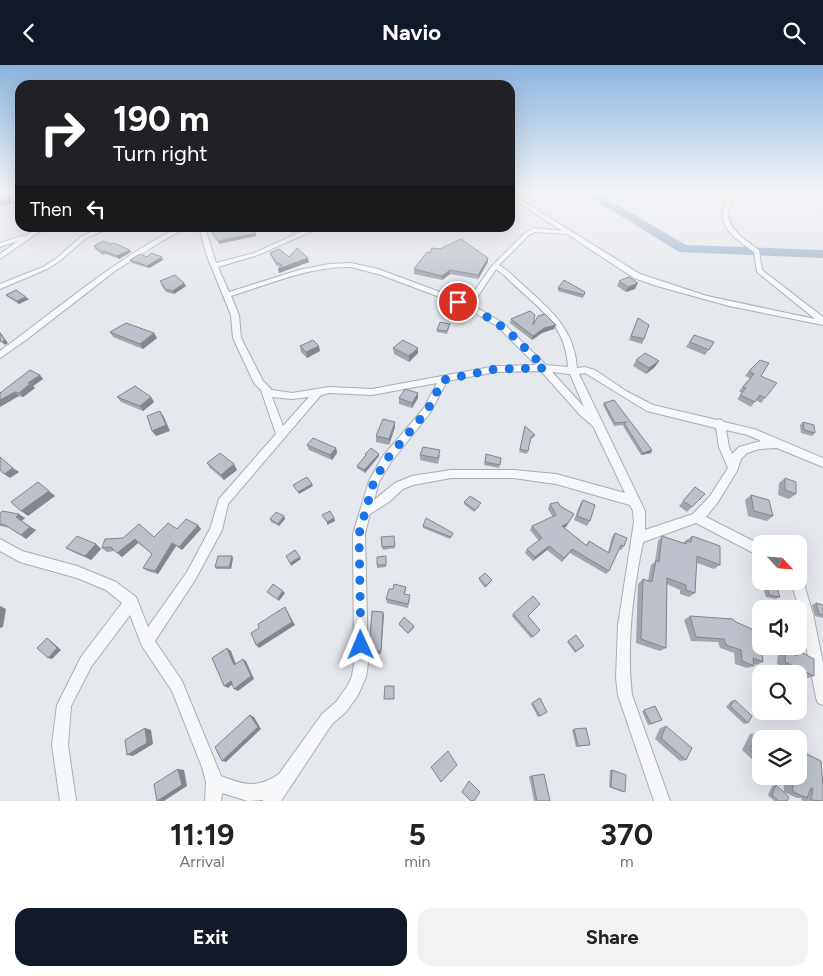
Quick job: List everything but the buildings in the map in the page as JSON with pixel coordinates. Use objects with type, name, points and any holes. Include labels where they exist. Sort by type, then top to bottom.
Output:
[{"type":"street","points":[[558,226],[624,269],[657,284],[714,299],[823,322]]},
{"type":"street","points":[[729,226],[744,242],[757,251],[759,271],[823,322]]},
{"type":"street","points":[[468,307],[478,289],[495,266],[532,231],[545,230],[569,233]]},
{"type":"street","points":[[0,257],[36,232]]},
{"type":"street","points":[[0,287],[45,267],[59,259],[84,237],[96,232]]},
{"type":"street","points":[[0,355],[88,290],[108,272],[176,232]]},
{"type":"street","points":[[203,232],[214,266],[235,315],[237,338],[259,383],[265,391],[282,436]]},
{"type":"street","points":[[214,266],[256,254],[307,232]]},
{"type":"street","points":[[0,245],[30,236]]},
{"type":"street","points":[[226,295],[303,273],[344,265],[388,275],[449,298],[493,320],[510,333],[545,368],[571,401],[598,427]]},
{"type":"street","points":[[495,266],[508,272],[518,286],[546,308],[560,323],[570,340],[574,360],[573,371],[639,511],[641,521],[636,539],[624,638],[622,677],[627,703],[662,801]]},
{"type":"street","points":[[265,391],[292,395],[329,390],[372,392],[496,369],[545,368],[573,371],[585,370],[592,372],[622,393],[650,408],[720,423],[750,432],[823,463]]},
{"type":"street","points":[[271,801],[327,719],[341,707],[359,677],[361,663],[359,534],[374,481],[387,459],[427,411],[443,380]]},
{"type":"street","points":[[147,641],[191,576],[216,530],[223,503],[318,393]]},
{"type":"street","points":[[720,423],[724,447],[733,467]]},
{"type":"street","points":[[636,539],[698,518],[714,499],[733,467],[736,457],[742,450],[759,445],[784,445]]},
{"type":"street","points":[[366,511],[399,486],[412,481],[451,474],[513,474],[556,479],[635,501]]},
{"type":"street","points":[[698,518],[752,546]]},
{"type":"street","points":[[0,545],[20,556],[77,572],[111,586],[131,602],[147,641],[177,685],[210,767],[214,782],[213,801]]},
{"type":"street","points":[[800,590],[823,698]]},
{"type":"street","points":[[68,801],[60,745],[64,705],[86,662],[131,602]]},
{"type":"street","points":[[214,782],[246,794],[254,795],[276,787],[285,780]]},
{"type":"waterway","points":[[645,226],[683,249],[823,254]]},
{"type":"route","points":[[361,645],[359,534],[374,481],[387,459],[427,411],[443,380],[496,369],[545,368],[510,333],[493,320],[458,302]]}]
